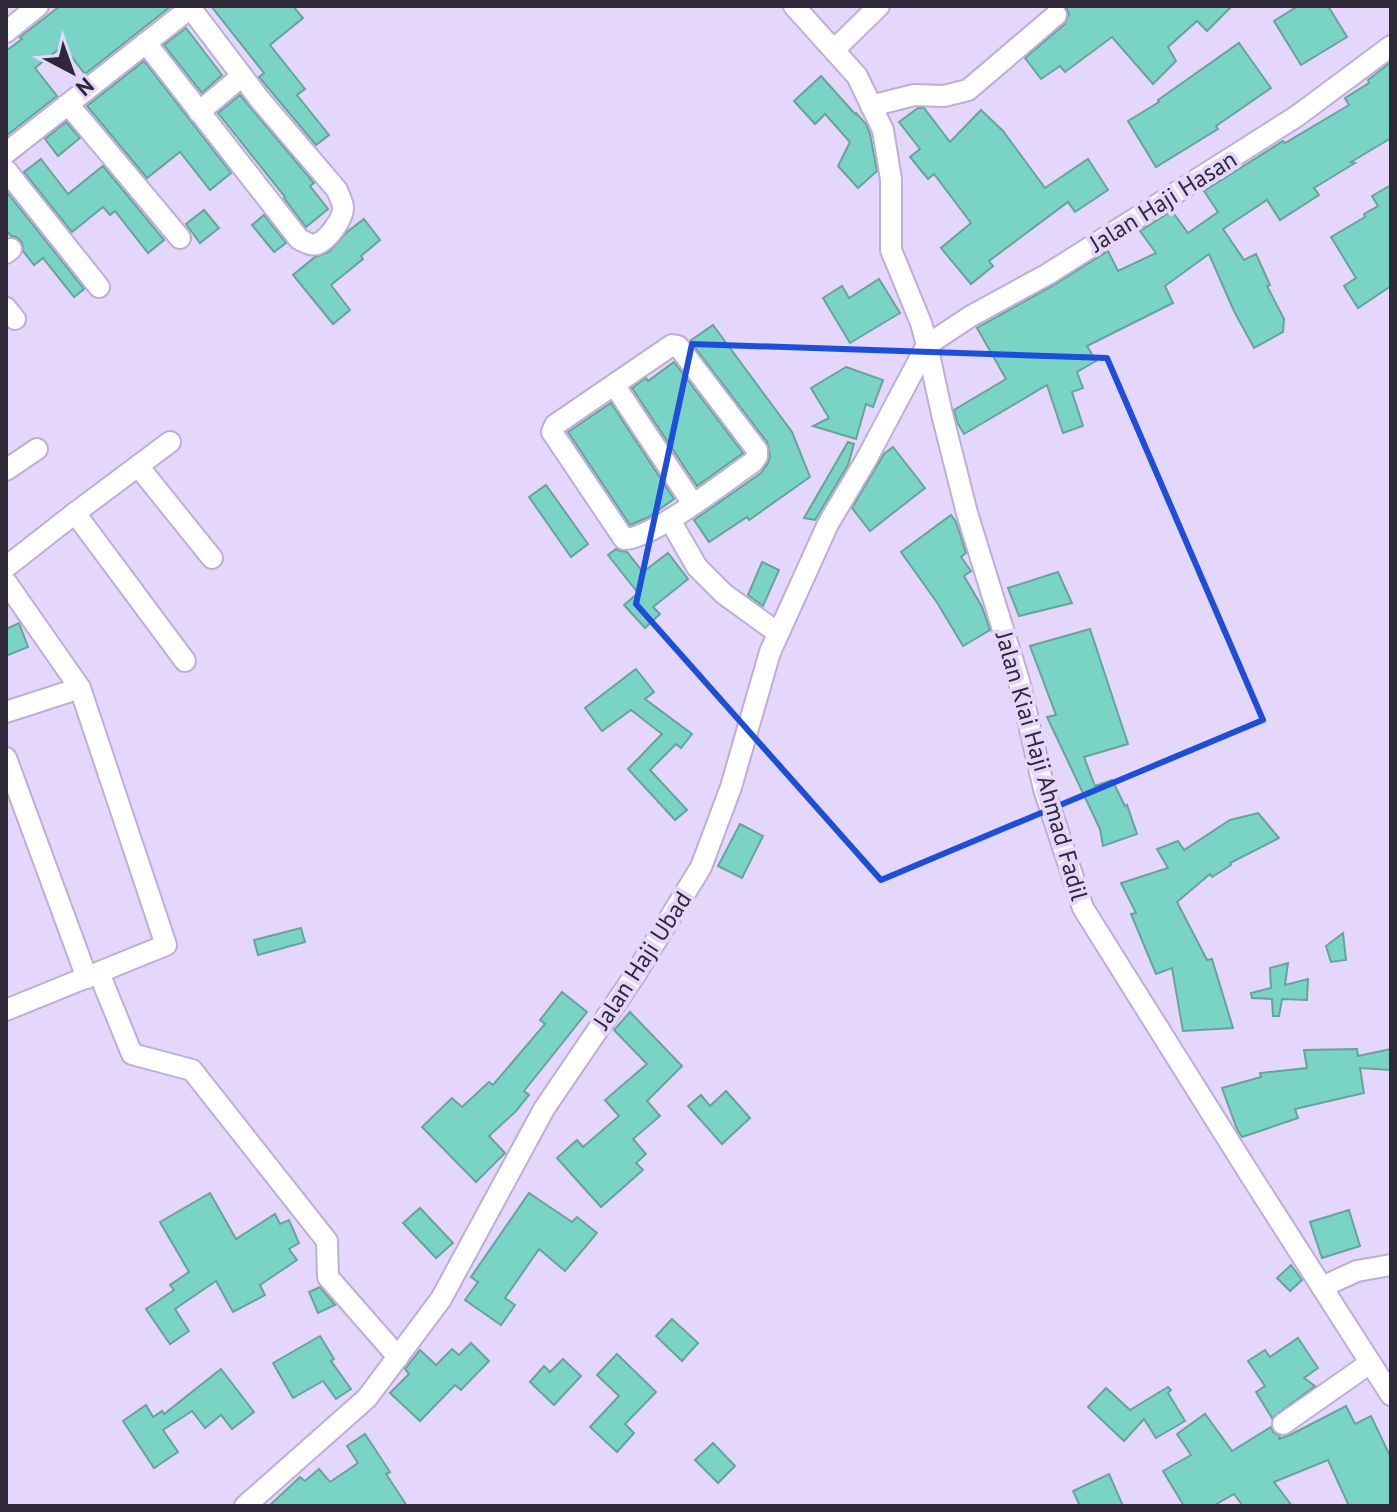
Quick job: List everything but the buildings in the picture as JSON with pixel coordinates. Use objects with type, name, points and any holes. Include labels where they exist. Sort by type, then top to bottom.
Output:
[{"type":"street","points":[[6,32],[38,6]]},
{"type":"street","name":"Jalan Kiai Haji Ahmad Fadil","points":[[794,6],[857,76],[883,130],[891,179],[891,250],[921,323],[967,513],[1019,681],[1044,789],[1083,908],[1391,1395]]},
{"type":"street","points":[[834,50],[879,6]]},
{"type":"street","points":[[6,153],[191,7],[261,101],[337,190],[343,205],[342,218],[325,239],[317,245],[299,239],[146,43]]},
{"type":"street","points":[[871,106],[914,95],[944,96],[968,90],[1056,15]]},
{"type":"street","name":"Jalan Haji Hasan","points":[[927,345],[971,316],[1048,274],[1297,116],[1391,46]]},
{"type":"street","points":[[199,112],[242,76]]},
{"type":"street","points":[[68,104],[180,238]]},
{"type":"street","points":[[6,170],[99,287]]},
{"type":"street","points":[[672,345],[678,346],[757,450],[757,456],[753,462],[670,520],[633,539],[624,539],[552,432],[555,425],[615,386],[672,345]]},
{"type":"street","name":"Jalan Haji Ubad","points":[[245,1506],[367,1398],[441,1299],[544,1109],[635,975],[701,867],[731,787],[778,633],[828,524],[927,345]]},
{"type":"street","points":[[615,386],[693,504]]},
{"type":"street","points":[[6,567],[170,442]]},
{"type":"street","points":[[6,470],[37,449]]},
{"type":"street","points":[[138,466],[212,558]]},
{"type":"street","points":[[75,513],[185,661]]},
{"type":"street","points":[[670,520],[697,567],[724,594],[778,633]]},
{"type":"street","points":[[6,582],[80,688],[166,945],[6,1010]]},
{"type":"street","points":[[6,712],[80,688]]},
{"type":"street","points":[[6,758],[93,976],[132,1054],[192,1070],[327,1241],[328,1277],[398,1357]]},
{"type":"street","points":[[1322,1287],[1357,1271],[1391,1265]]},
{"type":"street","points":[[1283,1424],[1370,1363]]},
{"type":"highlighted area","points":[[692,344],[1107,358],[1263,720],[881,880],[636,604]]}]
